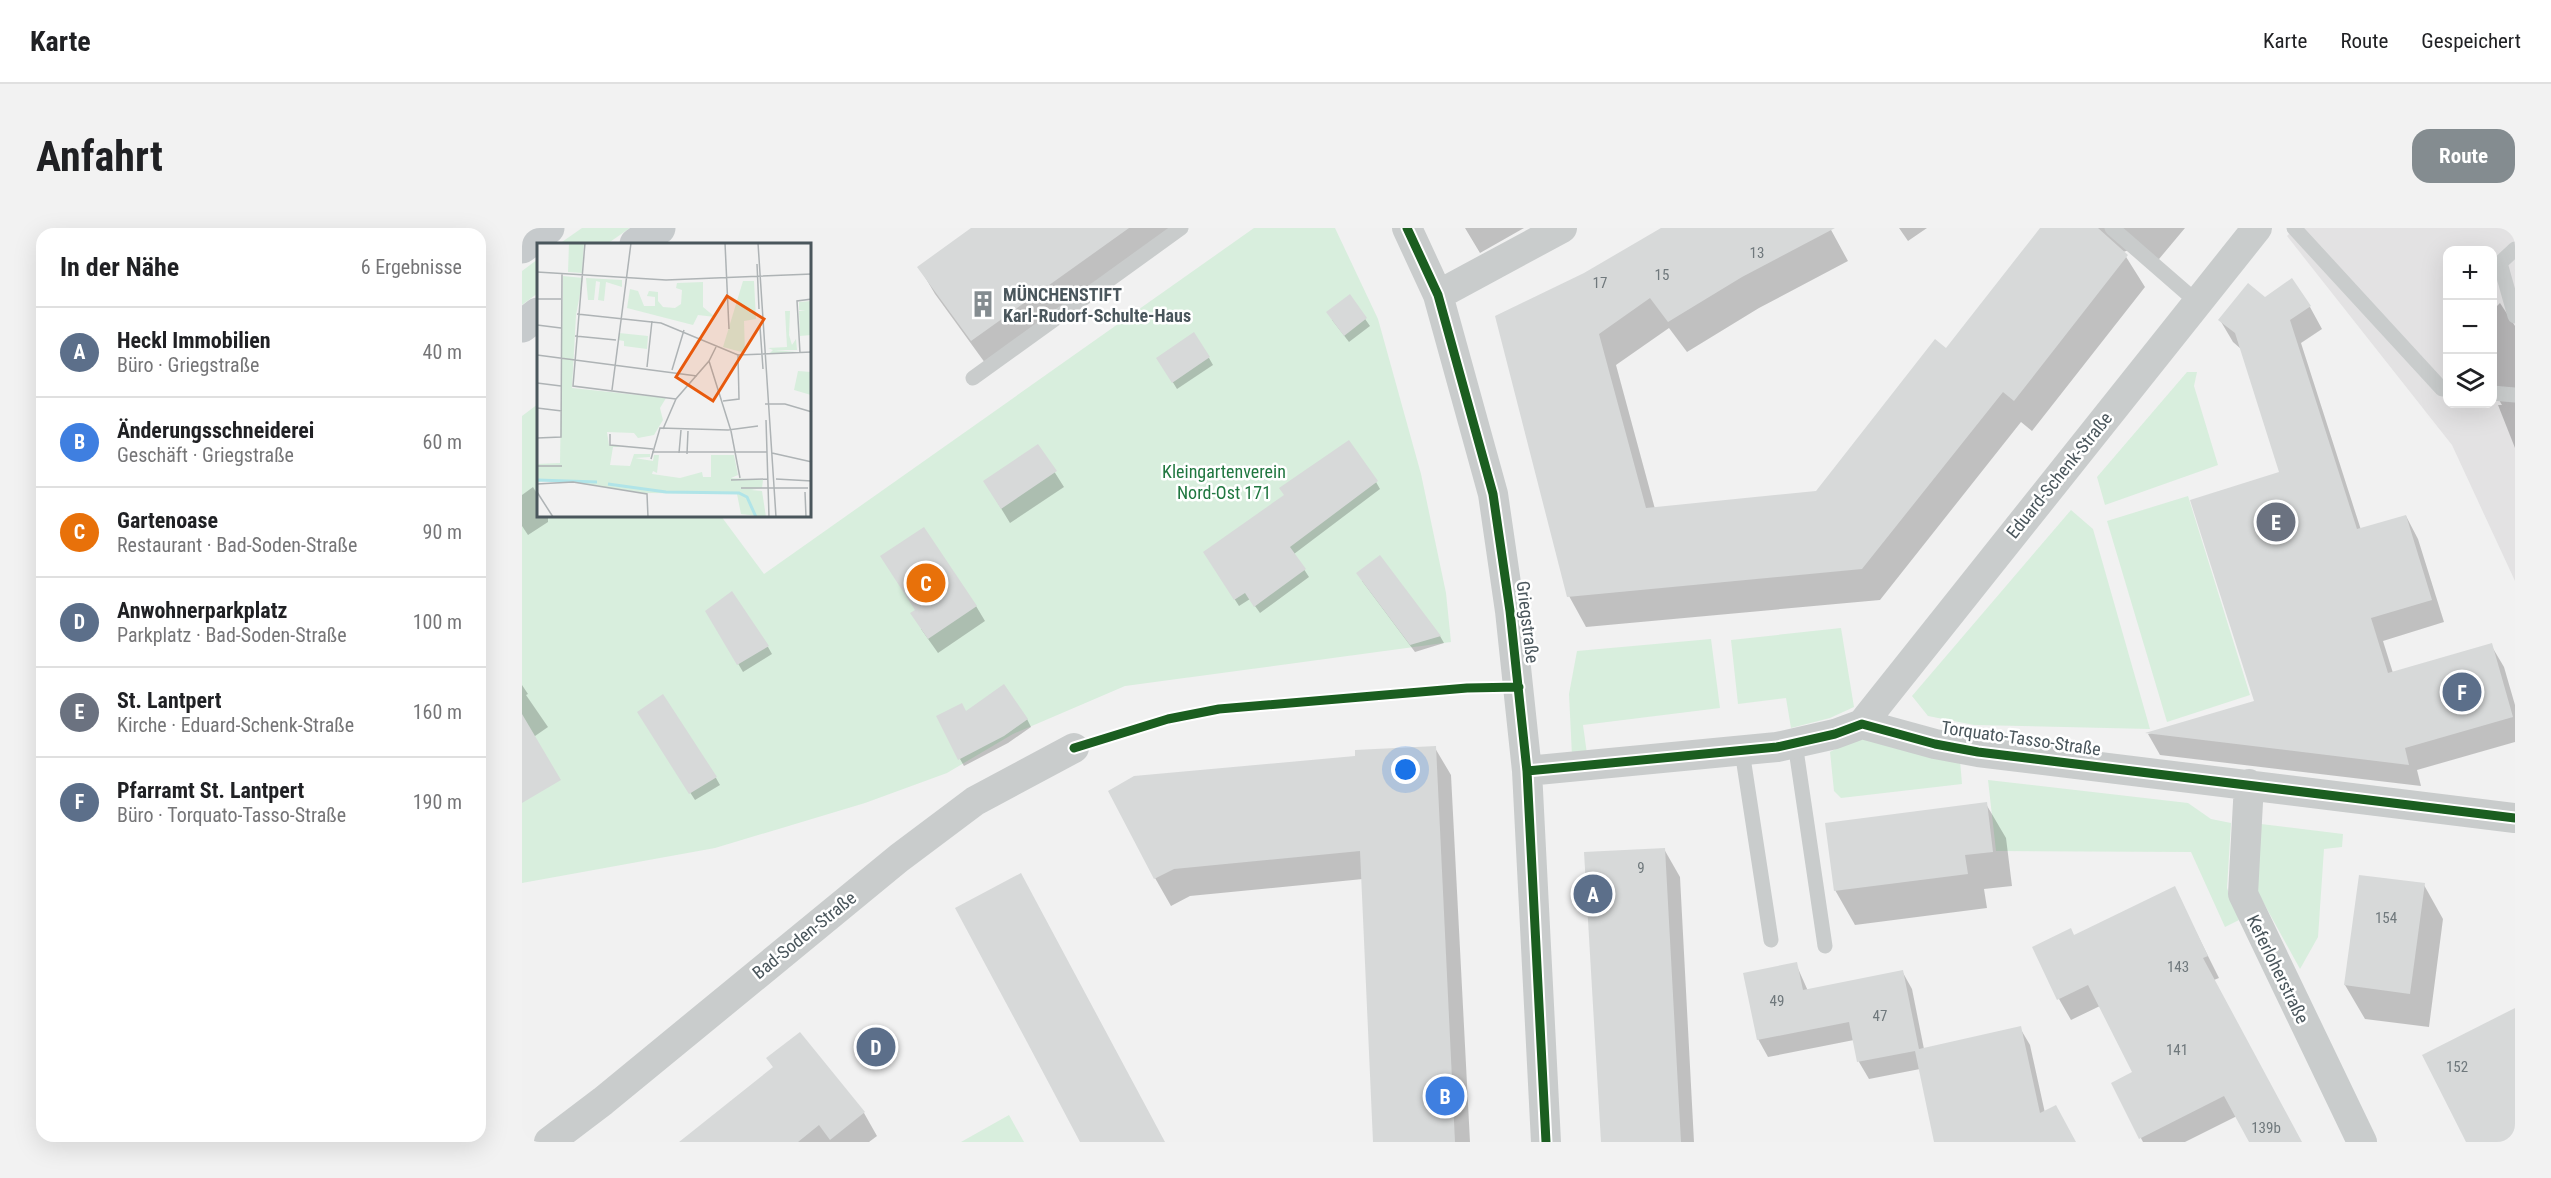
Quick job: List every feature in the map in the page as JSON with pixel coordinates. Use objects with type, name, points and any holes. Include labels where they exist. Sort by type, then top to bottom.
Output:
[{"type":"main road","points":[[522,247],[548,228]]},
{"type":"main road","points":[[637,243],[659,228]]},
{"type":"main road","points":[[522,326],[537,315]]},
{"type":"street","name":"Griegstraße","points":[[1407,228],[1438,295],[1493,495],[1510,611],[1527,771],[1546,1142]]},
{"type":"street","points":[[1438,295],[1562,228]]},
{"type":"street","name":"Eduard-Schenk-Straße","points":[[1862,724],[2257,228]]},
{"type":"street","points":[[1527,771],[1742,751],[1795,743],[1835,734],[1862,724]]},
{"type":"street","name":"Torquato-Tasso-Straße","points":[[1862,724],[1935,744],[1978,752],[2515,818]]},
{"type":"street","name":"Bad-Soden-Straße","points":[[549,1142],[603,1101],[899,858],[975,801],[1074,748]]},
{"type":"street","name":"Keferloherstraße","points":[[2249,784],[2243,894],[2362,1142]]},
{"type":"lane","points":[[973,378],[1181,228]]},
{"type":"lane","points":[[2112,228],[2197,302]]},
{"type":"lane","points":[[2294,228],[2443,388]]},
{"type":"lane","points":[[2515,249],[2500,264],[2515,316]]},
{"type":"lane","points":[[2497,393],[2515,395]]},
{"type":"lane","points":[[1795,743],[1825,946]]},
{"type":"lane","points":[[1742,751],[1771,940]]},
{"type":"shaded area","points":[[2295,228],[2515,228],[2515,581],[2452,445],[2287,236]]},
{"type":"green space","points":[[582,228],[630,228],[608,243],[560,243]]},
{"type":"green space","name":"Kleingartenverein Nord-Ost 171","points":[[1254,228],[1335,228],[1378,319],[1421,474],[1446,593],[1451,642],[1125,686],[1013,734],[947,773],[865,803],[715,848],[522,883],[522,416],[537,405],[537,518],[722,518],[764,574]]},
{"type":"green space","points":[[537,260],[537,294],[522,305],[522,271]]},
{"type":"green space","points":[[2187,372],[2197,372],[2194,386],[2218,465],[2105,505],[2097,477]]},
{"type":"green space","points":[[2188,496],[2250,695],[2167,722],[2107,521]]},
{"type":"green space","points":[[2071,510],[2093,529],[2150,729],[1974,725],[1928,716],[1912,696]]},
{"type":"green space","points":[[1841,628],[1854,707],[1830,718],[1791,728],[1786,698],[1738,704],[1731,640]]},
{"type":"green space","points":[[1711,639],[1720,708],[1583,725],[1587,754],[1572,756],[1569,694],[1577,651]]},
{"type":"green space","points":[[1857,737],[1960,760],[1962,784],[1841,798],[1834,791],[1830,752]]},
{"type":"green space","points":[[1988,780],[2188,803],[2211,819],[2231,823],[2227,888],[2239,920],[2225,927],[2191,852],[1996,851]]},
{"type":"green space","points":[[2261,824],[2343,834],[2342,847],[2324,849],[2318,937],[2300,969],[2256,889]]},
{"type":"green space","points":[[1009,1115],[1024,1142],[961,1142]]},
{"type":"building","name":"MÜNCHENSTIFT Karl-Rudorf-Schulte-Haus","points":[[971,228],[1129,228],[971,341],[917,267]]},
{"type":"building","points":[[1661,228],[1835,228],[1742,277],[1668,322],[1650,298],[1599,334],[1646,508],[1816,491],[1935,339],[1946,348],[2040,228],[2098,228],[2128,255],[2014,401],[2003,392],[1862,569],[1567,597],[1495,316],[1584,273]]},
{"type":"building","points":[[2292,278],[2311,306],[2290,320],[2357,529],[2406,515],[2432,600],[2371,618],[2388,673],[2492,643],[2513,717],[2405,748],[2409,765],[2145,733],[2254,701],[2190,500],[2279,472],[2235,333],[2218,320],[2248,283],[2265,297]]},
{"type":"building","points":[[1350,294],[1367,318],[1344,336],[1326,312]]},
{"type":"building","points":[[1194,332],[1210,357],[1172,383],[1156,358]]},
{"type":"building","points":[[1349,440],[1378,481],[1290,547],[1306,569],[1254,607],[1245,593],[1234,600],[1203,552],[1284,495],[1279,488]]},
{"type":"building","points":[[1038,444],[1057,471],[1001,509],[983,481]]},
{"type":"building","points":[[924,527],[977,606],[928,639],[910,613],[915,610],[880,556]]},
{"type":"building","points":[[1380,555],[1441,636],[1410,645],[1356,573]]},
{"type":"building","points":[[732,591],[769,646],[737,665],[705,611]]},
{"type":"building","points":[[1004,684],[1028,719],[1004,736],[958,760],[936,716],[962,703],[966,711]]},
{"type":"building","points":[[663,694],[717,777],[689,794],[637,712]]},
{"type":"building","points":[[522,714],[561,780],[522,803]]},
{"type":"building","points":[[1436,746],[1455,1142],[1373,1142],[1360,851],[1174,869],[1154,879],[1108,791],[1134,776],[1355,756],[1355,750]]},
{"type":"building","points":[[1987,802],[1993,852],[1965,855],[1968,874],[1834,891],[1825,823]]},
{"type":"building","points":[[1665,848],[1681,1142],[1601,1142],[1584,852]]},
{"type":"building","points":[[1021,873],[1165,1142],[1080,1142],[955,908]]},
{"type":"building","points":[[2359,875],[2425,883],[2410,994],[2344,985]]},
{"type":"building","points":[[2175,886],[2208,956],[2203,958],[2302,1142],[2249,1142],[2224,1096],[2139,1139],[2111,1083],[2132,1072],[2088,985],[2057,1000],[2032,947],[2071,928],[2074,935]]},
{"type":"building","points":[[1797,962],[1803,990],[1903,970],[1919,1049],[2021,1026],[2040,1113],[2056,1105],[2076,1142],[1934,1142],[1915,1051],[1857,1062],[1849,1022],[1757,1040],[1743,973]]},
{"type":"building","points":[[2515,1008],[2515,1142],[2466,1142],[2422,1055]]},
{"type":"building","points":[[800,1032],[865,1112],[830,1140],[819,1125],[798,1142],[679,1142],[773,1067],[766,1058]]},
{"type":"cycle path","points":[[1407,228],[1438,295],[1493,494],[1510,611],[1527,771],[1546,1142]]},
{"type":"cycle path","points":[[1074,748],[1168,719],[1219,709],[1467,688],[1519,687]]},
{"type":"cycle path","points":[[1527,771],[1777,747],[1835,734],[1862,724],[1935,744],[1978,752],[2515,818]]},
{"type":"place","name":"MÜNCHENSTIFT Karl-Rudorf-Schulte-Haus","points":[[983,304]]},
{"type":"place","name":"St. Lantpert","points":[[2276,522]]},
{"type":"place","name":"Gartenoase","points":[[926,583]]},
{"type":"place","name":"Pfarramt St. Lantpert","points":[[2462,692]]},
{"type":"place","name":"Heckl Immobilien","points":[[1593,894]]},
{"type":"place","name":"Anwohnerparkplatz","points":[[876,1047]]},
{"type":"place","name":"Änderungsschneiderei","points":[[1445,1096]]}]
